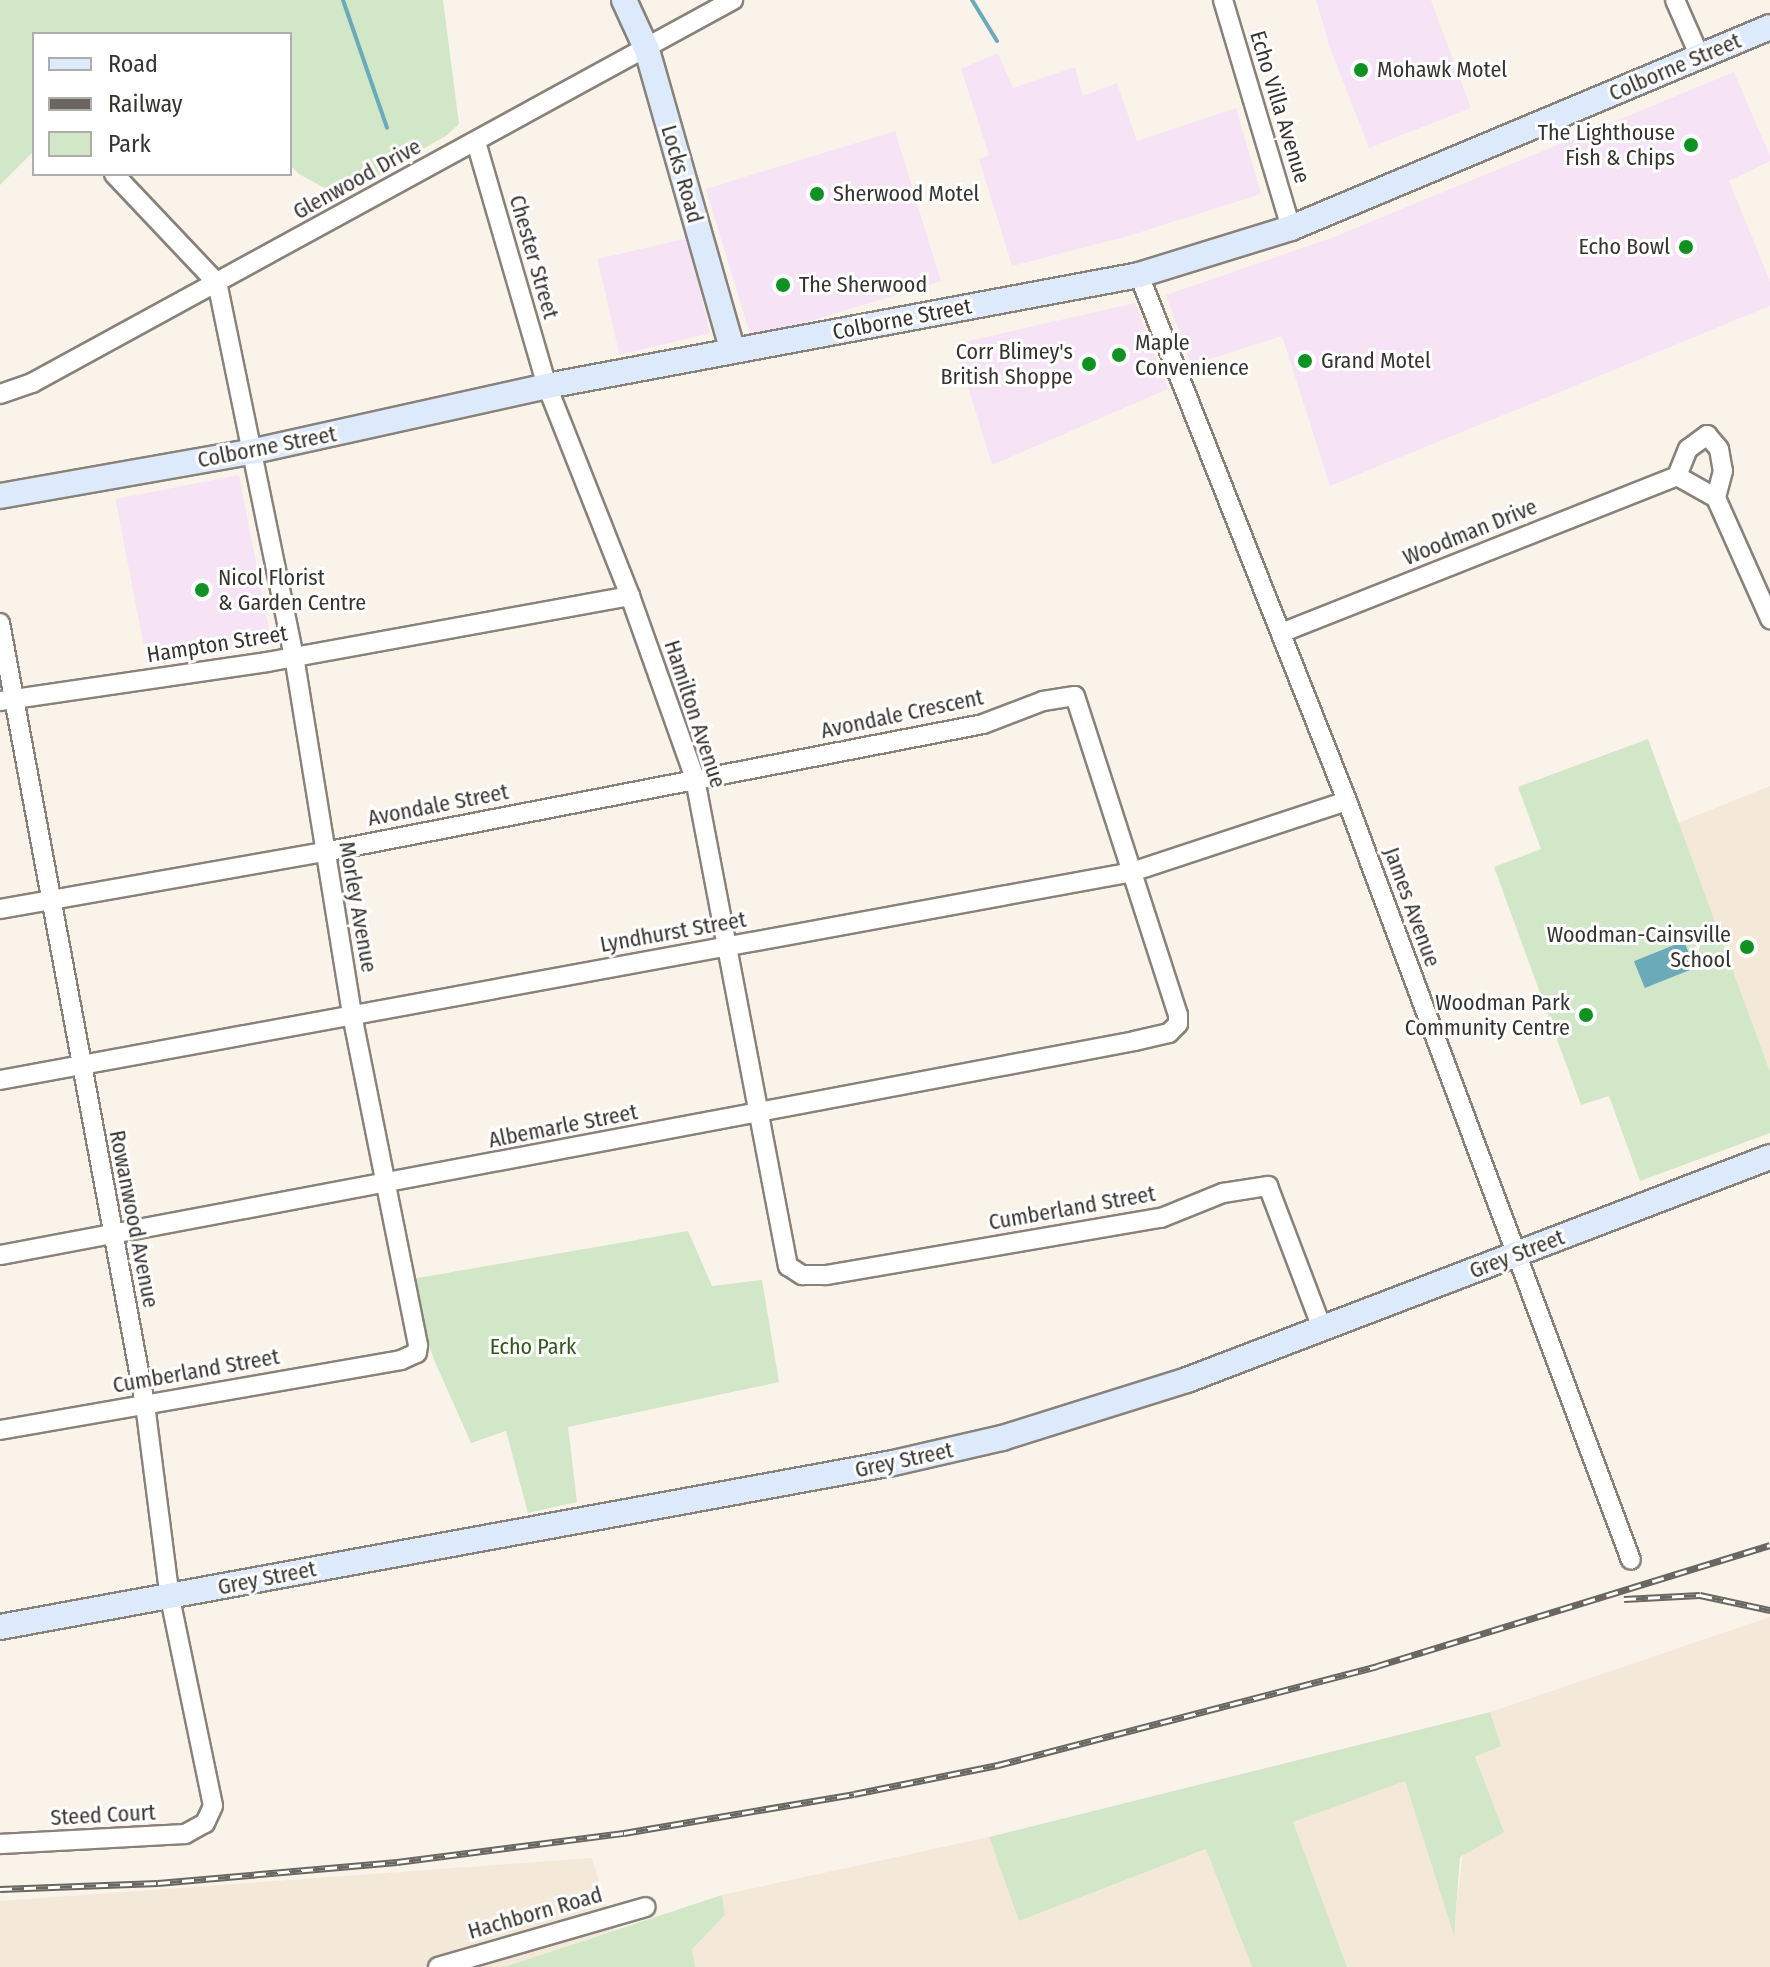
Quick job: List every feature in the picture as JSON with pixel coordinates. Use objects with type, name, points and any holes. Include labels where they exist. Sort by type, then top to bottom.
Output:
[{"type":"street","name":"Locks Road","points":[[624,0],[647,50],[733,351]]},
{"type":"street","name":"Glenwood Drive","points":[[0,394],[32,383],[647,50],[733,0]]},
{"type":"street","name":"Echo Villa Avenue","points":[[1223,0],[1291,228]]},
{"type":"street","points":[[1675,0],[1700,57]]},
{"type":"street","name":"Colborne Street","points":[[0,496],[254,451],[547,386],[1139,275],[1291,228],[1770,27]]},
{"type":"street","name":"Chester Street","points":[[476,142],[547,386]]},
{"type":"street","points":[[116,176],[217,283]]},
{"type":"street","name":"James Avenue","points":[[1139,275],[1347,801],[1631,1560]]},
{"type":"street","name":"Morley Avenue","points":[[217,283],[294,657],[352,1014],[383,1185],[417,1337],[417,1353],[401,1360]]},
{"type":"street","name":"Hamilton Avenue","points":[[547,386],[630,596],[695,779],[784,1259]]},
{"type":"street","points":[[1716,498],[1723,471],[1719,449],[1707,435],[1688,449],[1677,476],[1716,498],[1770,619]]},
{"type":"street","name":"Woodman Drive","points":[[1281,633],[1677,476]]},
{"type":"street","name":"Hampton Street","points":[[7,699],[294,657],[630,596]]},
{"type":"street","name":"Rowanwood Avenue","points":[[0,623],[7,699],[52,901],[145,1404],[170,1598],[212,1791],[211,1816],[205,1823]]},
{"type":"street","name":"Avondale Crescent","points":[[695,779],[983,724],[1043,701],[1075,696],[1132,872]]},
{"type":"street","name":"Avondale Street","points":[[0,909],[324,852],[695,779]]},
{"type":"street","name":"Lyndhurst Street","points":[[0,1080],[1132,872],[1347,801]]},
{"type":"street","name":"Albemarle Street","points":[[0,1255],[759,1114],[1169,1033],[1178,1024],[1178,1015],[1132,872]]},
{"type":"street","name":"Grey Street","points":[[0,1627],[937,1454],[1111,1406],[1770,1157]]},
{"type":"street","name":"Cumberland Street","points":[[784,1259],[793,1272],[826,1275],[1161,1218],[1223,1193],[1268,1186],[1322,1328]]},
{"type":"street","name":"Cumberland Street","points":[[0,1430],[401,1360]]},
{"type":"street","name":"Steed Court","points":[[0,1844],[185,1834],[205,1823]]},
{"type":"street","name":"Hachborn Road","points":[[438,1967],[646,1907]]},
{"type":"shaded area","points":[[1316,0],[1431,0],[1471,108],[1369,148],[1330,48]]},
{"type":"shaded area","points":[[998,53],[1013,88],[1075,67],[1083,96],[1117,83],[1137,141],[1236,108],[1261,194],[1125,237],[1012,266],[979,159],[989,155],[961,69]]},
{"type":"shaded area","points":[[1734,72],[1770,156],[1770,161],[1729,181],[1770,281],[1770,306],[1330,486],[1282,336],[1191,365],[1166,295],[1334,237]]},
{"type":"shaded area","points":[[895,131],[941,281],[752,339],[706,189]]},
{"type":"shaded area","points":[[688,238],[710,333],[619,354],[597,259]]},
{"type":"shaded area","points":[[1135,303],[1168,389],[992,465],[955,344]]},
{"type":"shaded area","name":"Nicol Florist & Garden Centre","points":[[239,475],[271,642],[148,666],[115,499]]},
{"type":"shaded area","name":"Woodman-Cainsville School","points":[[1770,786],[1770,1072],[1678,823]]},
{"type":"shaded area","points":[[1770,1617],[1770,1967],[1347,1967],[1292,1822],[1405,1781],[1453,1933],[1475,1757],[1500,1746],[1490,1712]]},
{"type":"shaded area","points":[[989,1837],[1019,1921],[1207,1849],[1252,1967],[695,1967],[691,1949],[725,1915],[722,1895]]},
{"type":"shaded area","points":[[592,1858],[614,1930],[504,1967],[0,1967],[0,1901]]},
{"type":"green space","points":[[0,0],[443,0],[459,124],[447,135],[341,197],[292,167],[292,32],[32,32],[32,153],[0,185]]},
{"type":"green space","points":[[1648,739],[1770,1072],[1770,1133],[1640,1181],[1609,1096],[1581,1105],[1494,867],[1541,849],[1518,787]]},
{"type":"green space","name":"Echo Park","points":[[688,1231],[712,1286],[762,1280],[779,1382],[568,1427],[577,1502],[528,1513],[506,1431],[471,1443],[435,1362],[406,1280]]},
{"type":"green space","points":[[1490,1712],[1501,1746],[1475,1757],[1504,1832],[1460,1857],[1454,1936],[1405,1781],[1293,1822],[1347,1967],[1252,1967],[1206,1849],[1019,1921],[989,1837]]},
{"type":"green space","points":[[722,1895],[725,1915],[692,1949],[695,1967],[504,1967]]},
{"type":"water","points":[[1684,941],[1695,968],[1645,988],[1634,961]]},
{"type":"waterway","points":[[343,0],[387,128]]},
{"type":"waterway","points":[[972,0],[997,41]]},
{"type":"railway","points":[[0,1889],[158,1883],[397,1862],[624,1833],[854,1794],[998,1765],[1377,1666],[1770,1545]]},
{"type":"railway","points":[[1624,1599],[1700,1595],[1770,1610]]},
{"type":"place","name":"Mohawk Motel","points":[[1361,70]]},
{"type":"place","name":"The Lighthouse Fish & Chips","points":[[1691,145]]},
{"type":"place","name":"Sherwood Motel","points":[[817,194]]},
{"type":"place","name":"Echo Bowl","points":[[1686,247]]},
{"type":"place","name":"The Sherwood","points":[[783,285]]},
{"type":"place","name":"Maple Convenience","points":[[1119,355]]},
{"type":"place","name":"Grand Motel","points":[[1305,361]]},
{"type":"place","name":"Corr Blimey's British Shoppe","points":[[1089,364]]},
{"type":"place","name":"Nicol Florist & Garden Centre","points":[[202,590]]},
{"type":"place","name":"Woodman-Cainsville School","points":[[1747,947]]},
{"type":"place","name":"Woodman Park Community Centre","points":[[1586,1015]]}]
